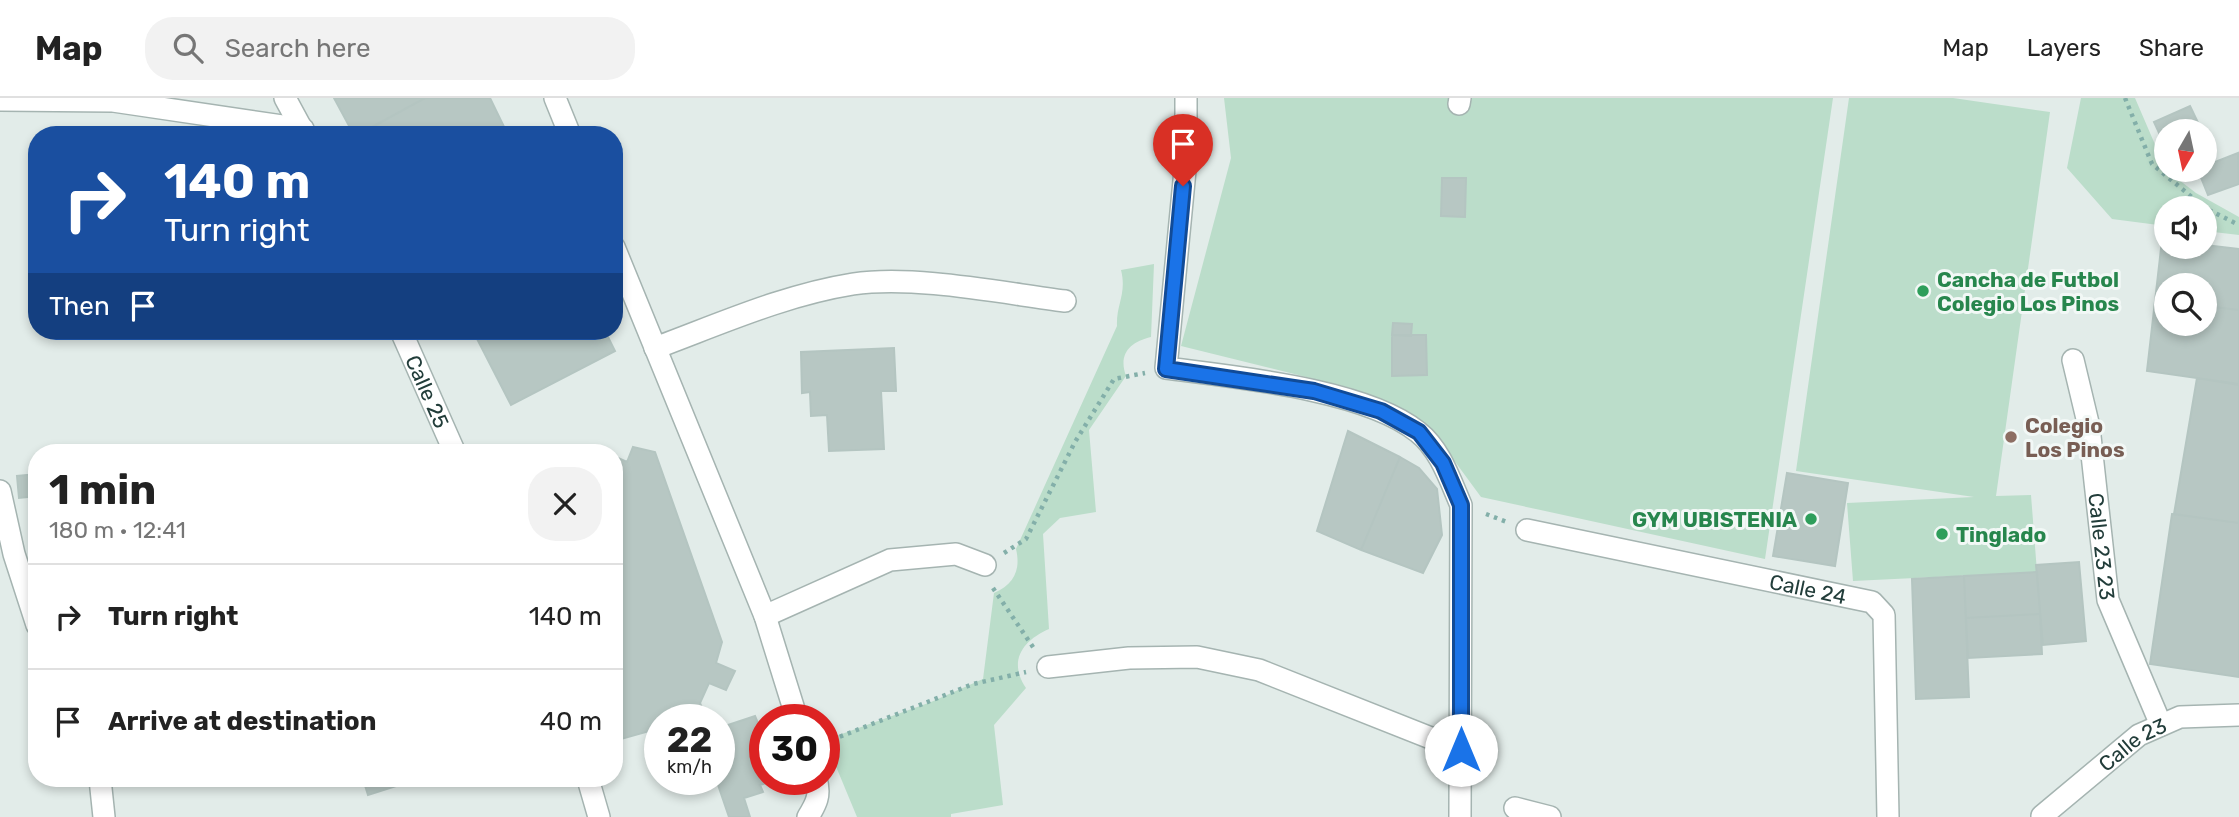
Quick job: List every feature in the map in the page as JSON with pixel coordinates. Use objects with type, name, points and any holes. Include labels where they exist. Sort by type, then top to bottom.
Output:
[{"type":"street","points":[[285,98],[301,126]]},
{"type":"street","points":[[555,98],[566,126]]},
{"type":"street","points":[[1186,98],[1186,160],[1166,369],[1314,391],[1381,411],[1419,432],[1443,463],[1461,505],[1460,817]]},
{"type":"street","points":[[0,100],[113,101],[267,126]]},
{"type":"street","points":[[623,269],[765,616],[792,704]]},
{"type":"street","points":[[655,348],[793,296],[856,284],[938,284],[1065,301]]},
{"type":"street","name":"Calle 25","points":[[405,340],[451,444]]},
{"type":"street","name":"Calle 23 23","points":[[2073,360],[2089,427],[2108,600],[2161,725]]},
{"type":"street","points":[[0,491],[14,554],[28,597]]},
{"type":"street","name":"Calle 24","points":[[1527,530],[1872,602],[1884,615],[1888,817]]},
{"type":"street","points":[[765,616],[890,560],[956,554],[985,565]]},
{"type":"street","points":[[1048,667],[1129,658],[1197,657],[1259,670],[1461,750]]},
{"type":"street","name":"Calle 23","points":[[2042,816],[2139,735],[2180,717],[2239,715]]},
{"type":"street","points":[[101,787],[104,817]]},
{"type":"street","points":[[590,787],[599,817]]},
{"type":"street","points":[[807,817],[817,803],[818,795]]},
{"type":"street","points":[[1515,808],[1550,817]]},
{"type":"path","points":[[2125,98],[2152,164],[2205,208],[2239,225]]},
{"type":"path","points":[[840,737],[973,684],[1048,667],[994,593],[985,565],[1026,538],[1075,442],[1114,379],[1166,369]]},
{"type":"path","points":[[1461,505],[1527,530]]},
{"type":"green space","points":[[1224,98],[1833,98],[1765,559],[1481,497],[1428,425],[1351,388],[1181,346],[1231,158]]},
{"type":"green space","name":"Cancha de Futbol Colegio Los Pinos","points":[[1849,98],[1953,98],[2050,112],[1996,496],[2031,495],[2037,572],[1853,581],[1847,503],[1974,497],[1796,471]]},
{"type":"green space","points":[[2081,98],[2135,98],[2154,142],[2154,182],[2182,182],[2201,196],[2154,196],[2154,224],[2112,219],[2067,168]]},
{"type":"green space","points":[[2217,205],[2239,217],[2239,235],[2217,232]]},
{"type":"green space","points":[[1154,264],[1151,337],[1137,342],[1128,350],[1124,361],[1126,376],[1089,430],[1096,512],[1060,518],[1043,534],[1049,629],[1031,639],[1025,646],[1018,661],[1018,669],[1026,688],[994,725],[1003,805],[951,814],[951,817],[857,817],[840,776],[840,735],[931,702],[983,679],[994,593],[1011,581],[1017,570],[1016,549],[1117,326],[1123,286],[1121,270]]},
{"type":"building","points":[[334,98],[425,98],[374,126],[349,126]]},
{"type":"building","points":[[425,98],[490,98],[504,126],[374,126]]},
{"type":"building","points":[[2190,106],[2196,119],[2161,119]]},
{"type":"building","points":[[2238,153],[2239,184],[2208,195],[2203,182],[2217,182],[2217,161]]},
{"type":"building","points":[[1442,178],[1466,178],[1465,217],[1441,216]]},
{"type":"building","points":[[2217,246],[2239,249],[2239,310],[2217,307],[2217,273],[2158,273],[2160,259],[2217,259]]},
{"type":"building","points":[[2217,307],[2239,310],[2239,384],[2147,371],[2154,310],[2154,336],[2217,336]]},
{"type":"building","points":[[1393,323],[1412,324],[1411,336],[1392,335]]},
{"type":"building","points":[[1392,335],[1426,335],[1427,375],[1392,376]]},
{"type":"building","points":[[478,340],[610,340],[615,351],[511,405]]},
{"type":"building","points":[[894,348],[896,391],[881,391],[884,449],[829,451],[827,415],[811,416],[810,392],[802,393],[801,352]]},
{"type":"building","points":[[2197,378],[2239,385],[2239,523],[2174,514]]},
{"type":"building","points":[[1348,431],[1400,457],[1361,550],[1317,531]]},
{"type":"building","points":[[633,447],[655,452],[722,642],[716,663],[735,671],[726,690],[709,683],[700,704],[644,704],[644,733],[623,738],[623,460],[627,462]]},
{"type":"building","points":[[1400,457],[1419,468],[1437,489],[1442,535],[1423,573],[1361,550]]},
{"type":"building","name":"GYM UBISTENIA","points":[[1787,473],[1848,483],[1835,566],[1773,556]]},
{"type":"building","points":[[28,475],[28,497],[19,498],[17,476]]},
{"type":"building","points":[[2172,514],[2239,523],[2239,677],[2150,664]]},
{"type":"building","points":[[2079,562],[2086,641],[2043,645],[2036,565]]},
{"type":"building","points":[[2037,572],[2040,614],[1966,618],[1964,576]]},
{"type":"building","points":[[1964,576],[1969,697],[1916,699],[1912,579]]},
{"type":"building","points":[[2040,614],[2042,654],[1968,658],[1966,618]]},
{"type":"building","points":[[749,718],[749,795],[754,795],[744,798],[750,817],[729,817],[721,795],[735,795],[735,723]]},
{"type":"building","points":[[366,787],[393,787],[368,795]]},
{"type":"place","name":"Cancha de Futbol Colegio Los Pinos","points":[[1923,291]]},
{"type":"place","name":"Colegio Los Pinos","points":[[2011,437]]},
{"type":"place","name":"GYM UBISTENIA","points":[[1811,519]]},
{"type":"place","name":"Tinglado","points":[[1942,534]]},
{"type":"route","points":[[1183,186],[1166,369],[1238,377],[1314,391],[1381,411],[1419,432],[1443,463],[1461,505],[1461,750]]}]
